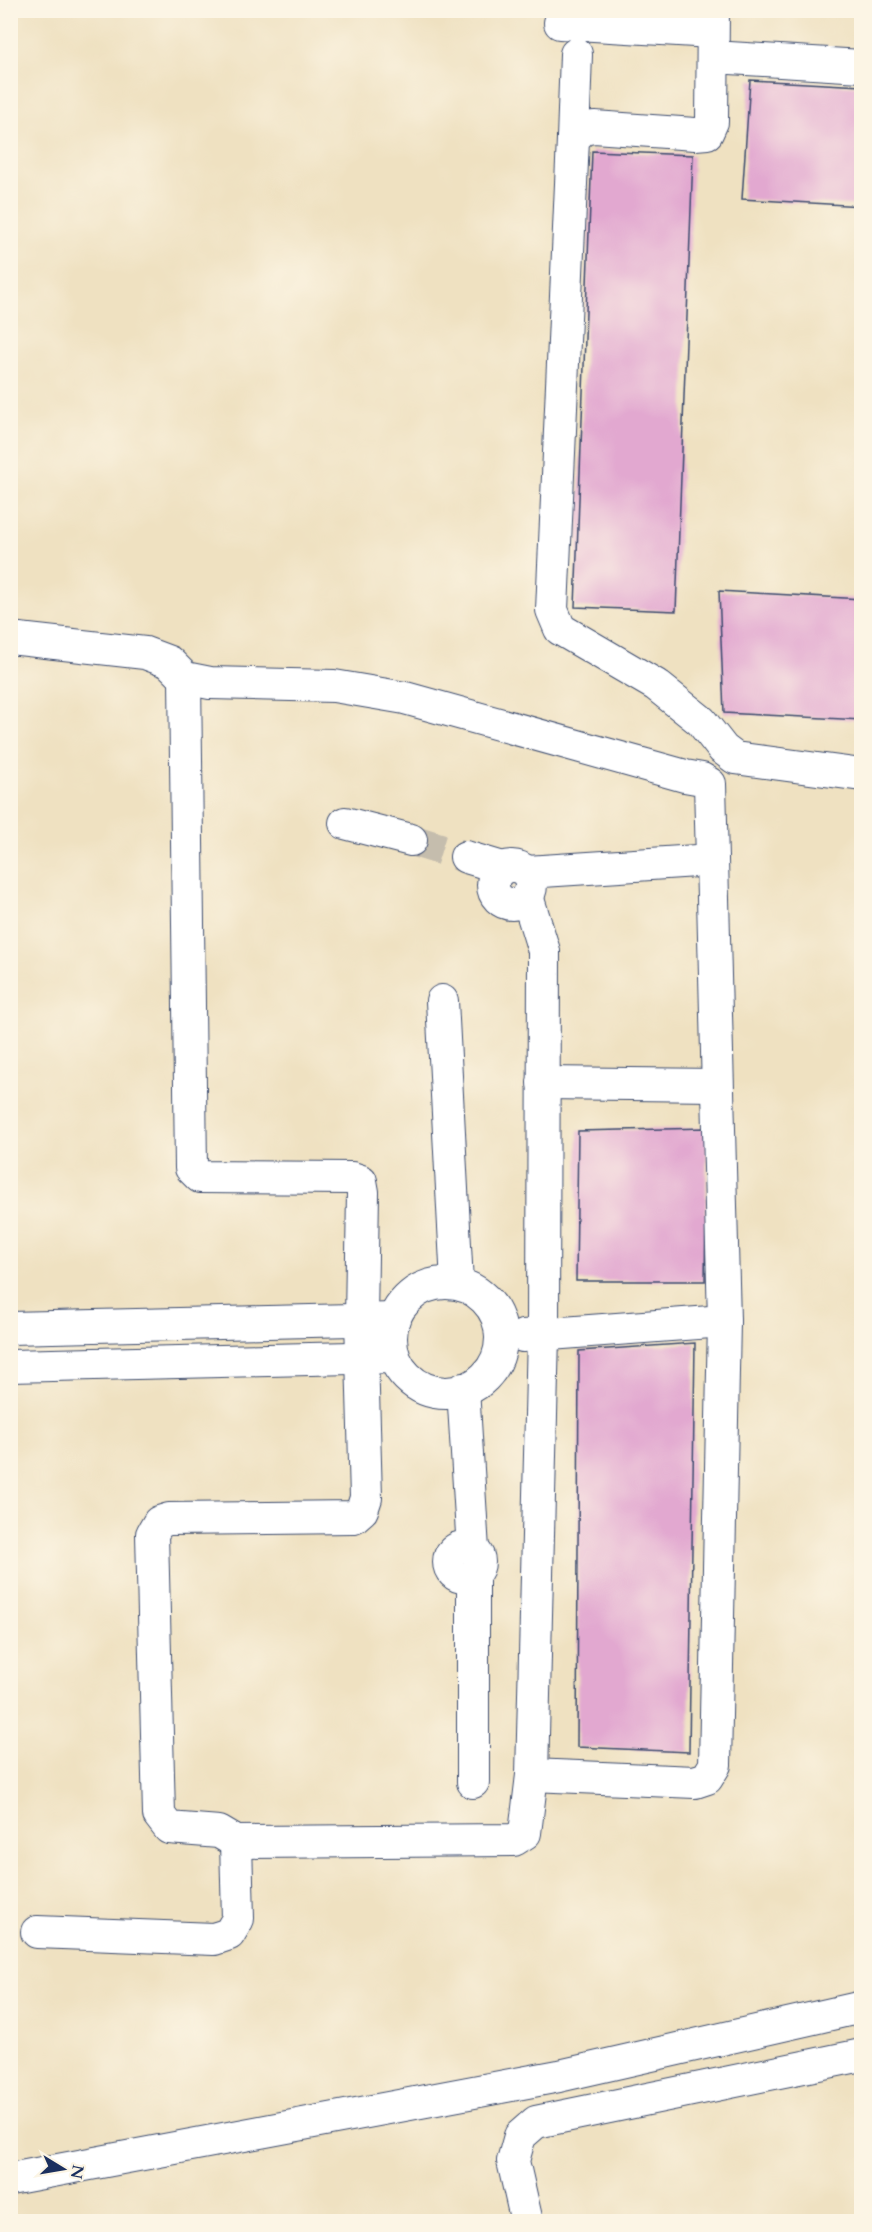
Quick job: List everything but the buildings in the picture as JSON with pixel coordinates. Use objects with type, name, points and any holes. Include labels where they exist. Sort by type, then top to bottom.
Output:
[{"type":"street","points":[[560,23],[712,33],[861,66]]},
{"type":"street","points":[[573,139],[583,129],[594,128],[707,133],[712,122],[712,33]]},
{"type":"street","points":[[576,54],[552,610],[560,629],[656,685],[701,721],[723,749],[735,758],[861,775]]},
{"type":"street","points":[[10,638],[145,653],[169,662],[185,678],[210,683],[334,686],[405,698],[702,779],[710,784],[724,1321],[715,1765],[707,1778],[695,1782],[532,1775]]},
{"type":"street","points":[[185,678],[191,1168],[200,1177],[352,1178],[361,1181],[363,1192],[361,1320],[366,1498],[362,1510],[354,1517],[169,1519],[159,1522],[152,1534],[159,1815],[169,1828],[219,1832],[236,1842],[514,1840],[525,1833],[532,1775],[543,1335],[544,951],[519,879]]},
{"type":"street","points":[[345,823],[411,840]]},
{"type":"street","points":[[466,857],[519,879],[712,860]]},
{"type":"street","points":[[442,1001],[457,1283]]},
{"type":"street","points":[[543,1083],[717,1085]]},
{"type":"street","points":[[440,1282],[457,1283],[475,1290],[489,1303],[498,1319],[501,1338],[498,1356],[488,1373],[474,1385],[456,1392],[439,1392],[421,1388],[407,1377],[396,1363],[391,1346],[391,1328],[394,1319],[408,1297],[422,1287],[440,1282]]},
{"type":"street","points":[[10,1328],[394,1319]]},
{"type":"street","points":[[501,1338],[724,1321]]},
{"type":"street","points":[[10,1366],[394,1357]]},
{"type":"street","points":[[463,1389],[473,1562],[473,1782]]},
{"type":"street","points":[[37,1932],[214,1939],[229,1934],[238,1919],[236,1842]]},
{"type":"street","points":[[10,2179],[559,2076],[861,2007]]},
{"type":"street","points":[[527,2222],[513,2161],[520,2136],[536,2122],[861,2055]]},
{"type":"tunnel","points":[[411,840],[466,857]]}]
